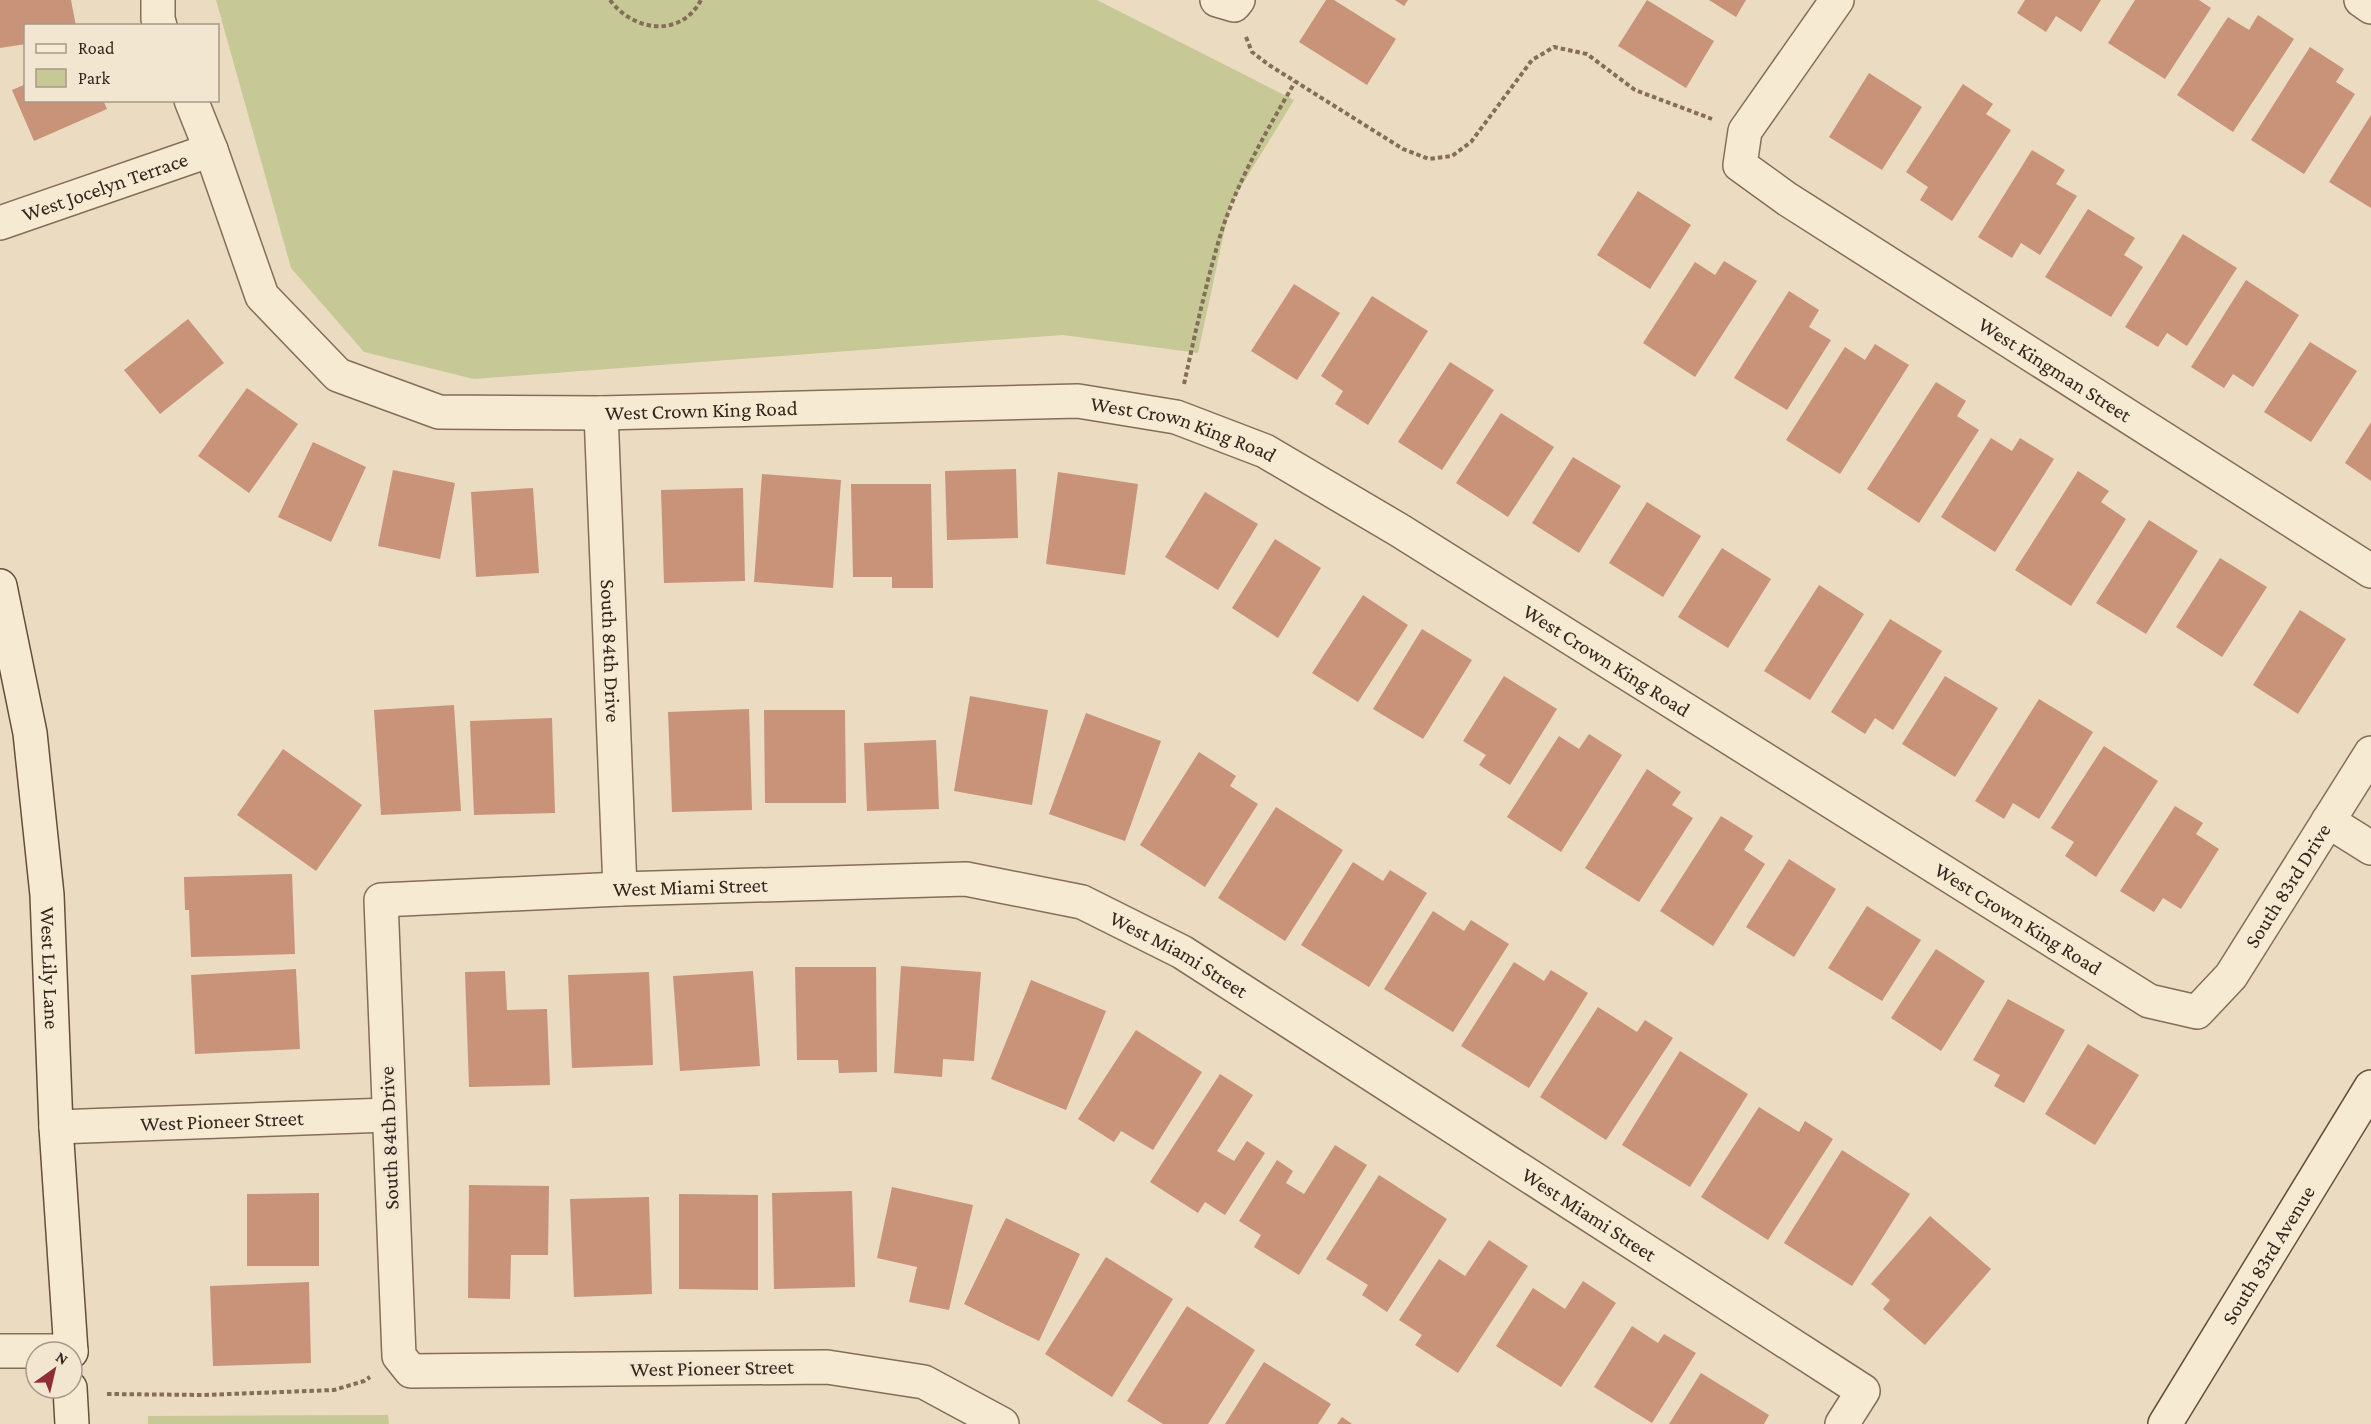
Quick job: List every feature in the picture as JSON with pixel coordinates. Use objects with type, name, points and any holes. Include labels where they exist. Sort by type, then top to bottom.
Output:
[{"type":"street","points":[[158,0],[159,24]]},
{"type":"street","points":[[1745,131],[1837,0]]},
{"type":"street","points":[[2361,0],[2371,7]]},
{"type":"street","name":"West Crown King Road","points":[[192,102],[262,296],[338,375],[439,412],[601,413],[1078,401],[1176,417],[1265,451],[1420,543],[2149,1001],[2197,1012]]},
{"type":"street","name":"West Kingman Street","points":[[1745,131],[1740,165],[1787,199],[2371,571]]},
{"type":"street","name":"West Jocelyn Terrace","points":[[0,223],[211,150]]},
{"type":"street","name":"South 84th Drive","points":[[601,413],[620,889]]},
{"type":"street","name":"West Lily Lane","points":[[0,586],[30,733],[47,895],[56,1127],[70,1340]]},
{"type":"street","name":"South 83rd Drive","points":[[2197,1012],[2231,976],[2371,753]]},
{"type":"street","points":[[2328,821],[2371,848]]},
{"type":"street","name":"West Miami Street","points":[[381,900],[620,889],[966,879],[1082,902],[1182,952],[1863,1391],[1842,1424]]},
{"type":"street","name":"South 84th Drive","points":[[381,900],[388,1115],[405,1364]]},
{"type":"street","name":"South 83rd Avenue","points":[[2165,1424],[2371,1087]]},
{"type":"street","name":"West Pioneer Street","points":[[56,1127],[388,1115]]},
{"type":"street","points":[[0,1351],[24,1351]]},
{"type":"street","name":"West Pioneer Street","points":[[405,1364],[827,1367],[924,1382],[1002,1424]]},
{"type":"path","points":[[610,0],[632,21],[646,26],[660,27],[688,16],[701,0]]},
{"type":"path","points":[[1230,2],[1252,52],[1295,82],[1403,149],[1429,159],[1452,156],[1471,142],[1532,60],[1554,47],[1587,54],[1635,90],[1745,131]]},
{"type":"path","points":[[1176,417],[1222,232],[1255,152],[1295,82]]},
{"type":"path","points":[[71,1402],[334,1390],[364,1381],[405,1364]]},
{"type":"green space","points":[[216,0],[1097,0],[1294,100],[1230,205],[1198,353],[1063,335],[474,379],[364,352],[291,268]]},
{"type":"green space","points":[[388,1415],[389,1424],[148,1424],[148,1416]]},
{"type":"building","points":[[0,0],[71,0],[76,24],[24,24],[24,44],[0,48]]},
{"type":"building","points":[[1326,0],[1334,0],[1396,39],[1367,85],[1299,42]]},
{"type":"building","points":[[1395,0],[1408,0],[1404,6]]},
{"type":"building","points":[[1647,0],[1714,41],[1686,88],[1618,46]]},
{"type":"building","points":[[1709,0],[1746,0],[1736,17]]},
{"type":"building","points":[[2025,0],[2101,0],[2081,32],[2056,16],[2046,32],[2017,13]]},
{"type":"building","points":[[2135,0],[2199,0],[2211,8],[2165,79],[2108,43]]},
{"type":"building","points":[[2258,15],[2294,39],[2233,132],[2177,95],[2228,17],[2249,30]]},
{"type":"building","points":[[2310,47],[2344,69],[2336,82],[2355,94],[2304,174],[2251,140]]},
{"type":"building","points":[[1869,73],[1922,107],[1882,170],[1829,137]]},
{"type":"building","points":[[1963,84],[1993,104],[1986,114],[2011,130],[1952,221],[1920,200],[1928,187],[1906,172]]},
{"type":"building","points":[[24,85],[24,102],[104,102],[107,109],[34,141],[12,90]]},
{"type":"building","points":[[2371,115],[2371,208],[2329,182]]},
{"type":"building","points":[[2032,150],[2065,170],[2056,184],[2077,196],[2040,255],[2021,243],[2012,258],[1978,237]]},
{"type":"building","points":[[1638,191],[1691,225],[1650,289],[1597,255]]},
{"type":"building","points":[[2088,209],[2135,238],[2124,255],[2143,267],[2111,317],[2045,277]]},
{"type":"building","points":[[2183,234],[2237,268],[2187,346],[2167,333],[2158,347],[2125,327]]},
{"type":"building","points":[[1724,261],[1757,281],[1695,377],[1643,343],[1695,262],[1715,275]]},
{"type":"building","points":[[2246,280],[2299,315],[2253,387],[2233,374],[2224,388],[2191,367]]},
{"type":"building","points":[[1294,284],[1340,313],[1297,380],[1251,351]]},
{"type":"building","points":[[1789,291],[1819,310],[1809,327],[1831,340],[1787,410],[1734,378]]},
{"type":"building","points":[[1372,296],[1428,331],[1368,425],[1335,404],[1343,391],[1321,376]]},
{"type":"building","points":[[188,319],[224,363],[160,414],[124,370]]},
{"type":"building","points":[[2310,342],[2357,371],[2311,442],[2264,412]]},
{"type":"building","points":[[1875,344],[1909,365],[1840,474],[1786,440],[1845,347],[1865,360]]},
{"type":"building","points":[[1450,362],[1494,390],[1442,470],[1398,442]]},
{"type":"building","points":[[1936,382],[1966,401],[1957,416],[1979,430],[1919,523],[1867,489]]},
{"type":"building","points":[[247,388],[298,424],[249,493],[198,456]]},
{"type":"building","points":[[1501,413],[1554,447],[1508,517],[1456,483]]},
{"type":"building","points":[[2371,422],[2371,481],[2345,463]]},
{"type":"building","points":[[1991,438],[2012,451],[2020,438],[2054,459],[1995,552],[1941,517]]},
{"type":"building","points":[[313,442],[366,467],[331,542],[278,517]]},
{"type":"building","points":[[1573,457],[1621,486],[1579,553],[1532,523]]},
{"type":"building","points":[[1016,469],[1018,538],[947,540],[945,471]]},
{"type":"building","points":[[393,470],[455,483],[440,559],[378,546]]},
{"type":"building","points":[[2078,471],[2109,491],[2101,502],[2126,519],[2071,606],[2015,570]]},
{"type":"building","points":[[1058,472],[1138,484],[1125,575],[1046,564]]},
{"type":"building","points":[[762,474],[841,480],[833,588],[754,582]]},
{"type":"building","points":[[851,484],[931,484],[933,588],[892,588],[892,577],[853,577]]},
{"type":"building","points":[[533,488],[539,573],[476,577],[471,492]]},
{"type":"building","points":[[743,488],[745,581],[664,583],[661,490]]},
{"type":"building","points":[[1205,492],[1258,524],[1218,590],[1165,557]]},
{"type":"building","points":[[1647,502],[1701,536],[1663,597],[1609,563]]},
{"type":"building","points":[[2149,520],[2198,551],[2146,634],[2096,603]]},
{"type":"building","points":[[1275,539],[1321,568],[1278,638],[1232,608]]},
{"type":"building","points":[[1722,548],[1771,579],[1728,648],[1678,617]]},
{"type":"building","points":[[2220,558],[2267,587],[2222,657],[2176,627]]},
{"type":"building","points":[[1819,585],[1864,614],[1810,700],[1764,671]]},
{"type":"building","points":[[1363,595],[1408,625],[1358,702],[1312,673]]},
{"type":"building","points":[[2300,610],[2346,639],[2298,714],[2253,685]]},
{"type":"building","points":[[1890,619],[1942,651],[1893,730],[1875,718],[1865,734],[1831,712]]},
{"type":"building","points":[[1422,629],[1472,660],[1423,739],[1373,709]]},
{"type":"building","points":[[1504,676],[1557,709],[1510,785],[1479,765],[1486,755],[1463,741]]},
{"type":"building","points":[[1945,676],[1998,708],[1955,777],[1902,744]]},
{"type":"building","points":[[970,696],[1048,710],[1032,805],[954,791]]},
{"type":"building","points":[[2039,699],[2093,732],[2039,819],[2013,803],[2004,819],[1975,801]]},
{"type":"building","points":[[454,705],[461,811],[381,815],[374,710]]},
{"type":"building","points":[[749,709],[752,810],[672,812],[668,712]]},
{"type":"building","points":[[764,710],[845,710],[846,803],[765,803]]},
{"type":"building","points":[[1086,713],[1161,741],[1125,841],[1049,814]]},
{"type":"building","points":[[552,718],[555,813],[474,815],[470,721]]},
{"type":"building","points":[[1589,734],[1622,755],[1561,852],[1507,817],[1559,736],[1579,749]]},
{"type":"building","points":[[936,740],[939,809],[867,811],[864,743]]},
{"type":"building","points":[[2104,746],[2158,781],[2096,877],[2065,856],[2074,842],[2051,828]]},
{"type":"building","points":[[283,749],[362,805],[316,871],[237,815]]},
{"type":"building","points":[[1199,752],[1236,776],[1230,786],[1258,804],[1205,887],[1140,845]]},
{"type":"building","points":[[1647,769],[1681,792],[1672,805],[1693,818],[1639,902],[1585,868]]},
{"type":"building","points":[[2175,806],[2203,823],[2196,834],[2219,849],[2181,909],[2163,898],[2154,912],[2120,891]]},
{"type":"building","points":[[1276,807],[1343,850],[1285,941],[1218,898]]},
{"type":"building","points":[[1721,816],[1753,836],[1744,850],[1765,864],[1713,946],[1660,911]]},
{"type":"building","points":[[1789,859],[1836,889],[1794,957],[1746,927]]},
{"type":"building","points":[[1353,862],[1383,881],[1390,870],[1427,893],[1369,987],[1301,945]]},
{"type":"building","points":[[292,874],[295,954],[191,957],[189,910],[185,910],[184,877]]},
{"type":"building","points":[[1867,906],[1921,940],[1882,1001],[1828,968]]},
{"type":"building","points":[[1433,911],[1464,931],[1471,920],[1509,944],[1453,1032],[1384,989]]},
{"type":"building","points":[[1936,949],[1985,981],[1941,1051],[1891,1018]]},
{"type":"building","points":[[1514,962],[1544,981],[1551,970],[1588,993],[1529,1088],[1461,1046]]},
{"type":"building","points":[[901,966],[981,972],[974,1061],[943,1059],[942,1077],[894,1073]]},
{"type":"building","points":[[795,967],[876,967],[877,1072],[839,1073],[838,1060],[797,1060]]},
{"type":"building","points":[[296,969],[300,1049],[195,1054],[191,975]]},
{"type":"building","points":[[505,971],[507,1010],[547,1009],[550,1085],[469,1087],[465,972]]},
{"type":"building","points":[[753,971],[760,1066],[680,1071],[673,976]]},
{"type":"building","points":[[649,972],[653,1065],[572,1068],[568,975]]},
{"type":"building","points":[[1031,980],[1106,1011],[1066,1110],[991,1079]]},
{"type":"building","points":[[2008,999],[2065,1030],[2024,1103],[1994,1086],[2000,1075],[1973,1060]]},
{"type":"building","points":[[1598,1007],[1637,1032],[1645,1020],[1673,1038],[1606,1140],[1540,1097]]},
{"type":"building","points":[[1136,1030],[1202,1072],[1153,1150],[1121,1131],[1114,1142],[1078,1119]]},
{"type":"building","points":[[2088,1044],[2139,1075],[2095,1145],[2045,1114]]},
{"type":"building","points":[[1680,1051],[1748,1094],[1690,1187],[1622,1145]]},
{"type":"building","points":[[1220,1074],[1253,1095],[1217,1151],[1234,1161],[1247,1141],[1265,1153],[1225,1215],[1205,1202],[1198,1213],[1150,1182]]},
{"type":"building","points":[[1759,1107],[1799,1132],[1805,1121],[1833,1139],[1768,1240],[1701,1197]]},
{"type":"building","points":[[1335,1145],[1367,1165],[1299,1275],[1254,1247],[1261,1235],[1239,1221],[1277,1160],[1293,1171],[1286,1183],[1304,1194]]},
{"type":"building","points":[[1842,1150],[1910,1194],[1852,1286],[1784,1243]]},
{"type":"building","points":[[1379,1175],[1447,1219],[1387,1312],[1362,1295],[1368,1285],[1326,1259]]},
{"type":"building","points":[[469,1185],[549,1186],[548,1255],[511,1255],[510,1299],[468,1298]]},
{"type":"building","points":[[892,1187],[973,1205],[949,1310],[909,1302],[917,1267],[877,1258]]},
{"type":"building","points":[[852,1191],[855,1287],[774,1289],[772,1193]]},
{"type":"building","points":[[319,1193],[319,1266],[247,1266],[247,1194]]},
{"type":"building","points":[[679,1194],[758,1195],[758,1290],[679,1289]]},
{"type":"building","points":[[649,1197],[652,1294],[574,1297],[570,1199]]},
{"type":"building","points":[[1930,1216],[1991,1269],[1925,1345],[1883,1309],[1890,1300],[1871,1284]]},
{"type":"building","points":[[1006,1218],[1080,1254],[1039,1341],[964,1304]]},
{"type":"building","points":[[1489,1240],[1528,1266],[1458,1373],[1415,1345],[1422,1335],[1399,1320],[1439,1259],[1465,1276]]},
{"type":"building","points":[[1106,1257],[1173,1299],[1112,1397],[1045,1354]]},
{"type":"building","points":[[1583,1281],[1616,1303],[1561,1387],[1496,1346],[1533,1288],[1565,1309]]},
{"type":"building","points":[[309,1282],[311,1363],[213,1366],[210,1286]]},
{"type":"building","points":[[1187,1306],[1255,1350],[1208,1424],[1163,1424],[1127,1401]]},
{"type":"building","points":[[1632,1326],[1658,1343],[1664,1334],[1696,1353],[1652,1423],[1594,1387]]},
{"type":"building","points":[[1264,1362],[1331,1404],[1318,1424],[1225,1424]]},
{"type":"building","points":[[1701,1373],[1769,1415],[1764,1424],[1669,1424]]},
{"type":"building","points":[[1342,1417],[1352,1424],[1337,1424]]}]
